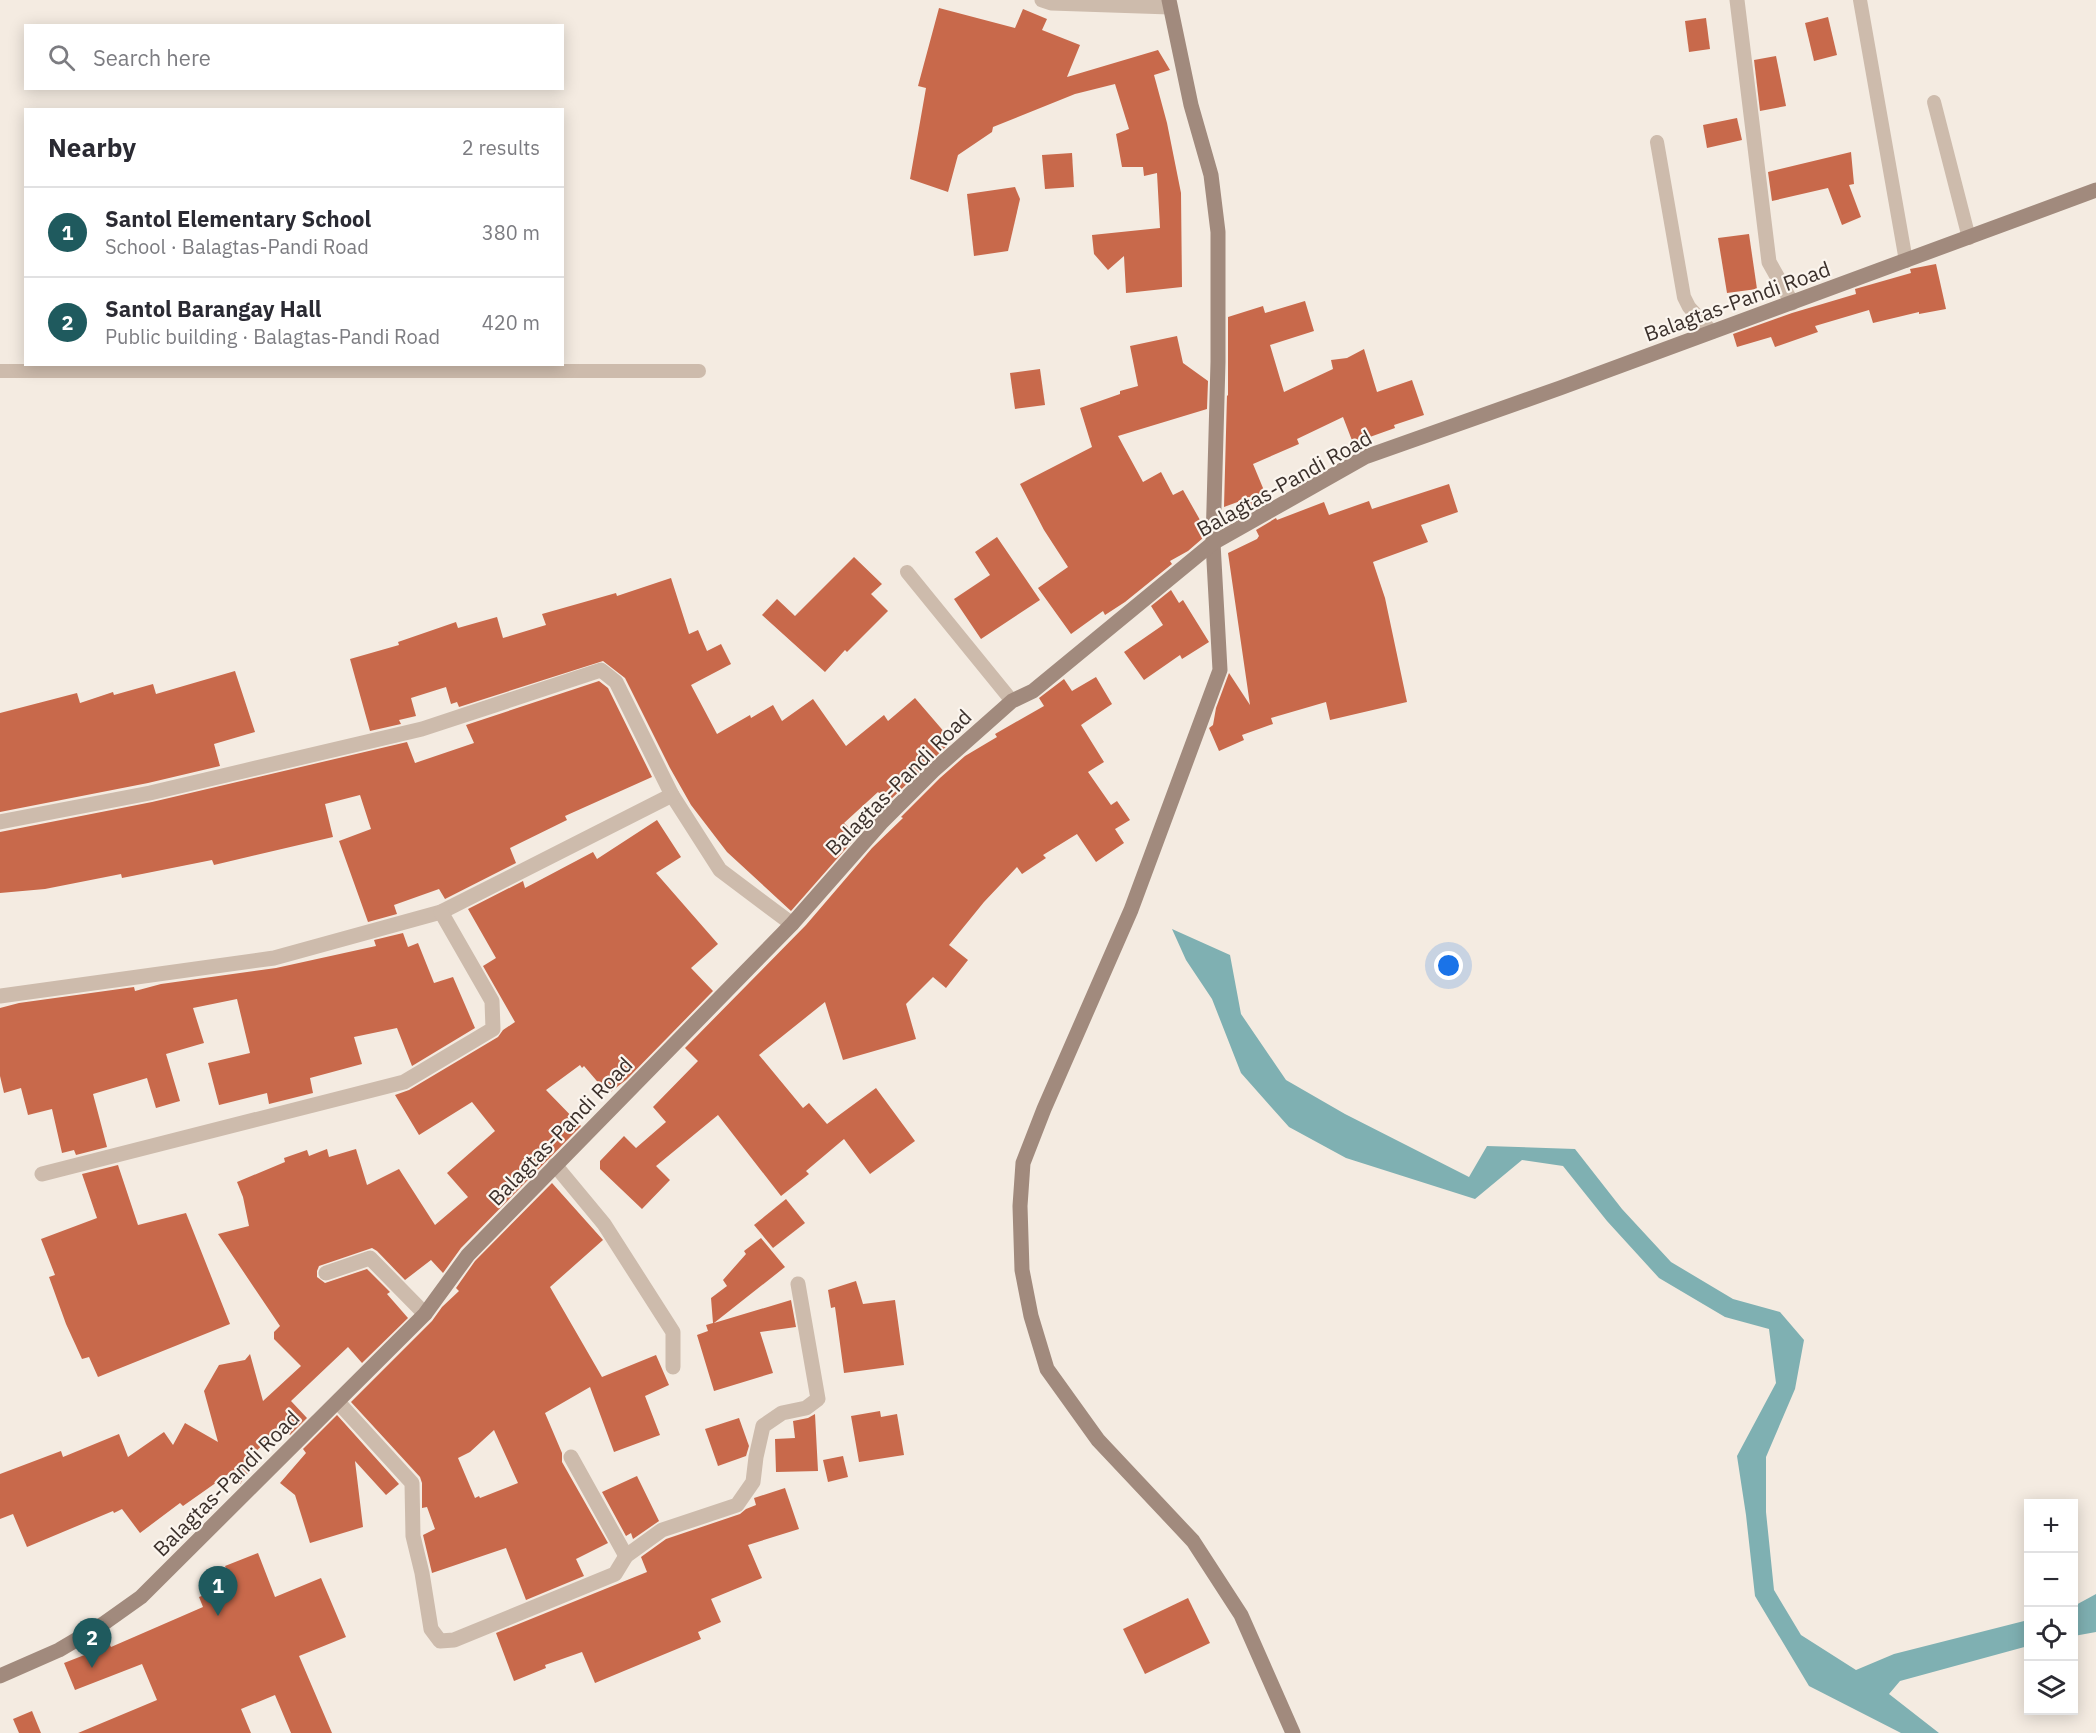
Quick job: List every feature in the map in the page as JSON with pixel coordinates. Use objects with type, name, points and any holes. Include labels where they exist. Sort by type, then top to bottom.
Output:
[{"type":"main road","points":[[1169,4],[1191,105],[1211,175],[1218,232],[1218,362],[1213,543],[1220,670],[1131,910],[1044,1108],[1023,1163],[1020,1206],[1022,1270],[1031,1316],[1047,1369],[1098,1440],[1193,1541],[1241,1615],[1293,1733]]},
{"type":"main road","name":"Balagtas-Pandi Road","points":[[0,1676],[59,1650],[103,1624],[141,1597],[425,1314],[468,1255],[792,924],[888,816],[933,771],[1012,701],[1033,691],[1213,543],[1365,457],[1792,303],[2096,190]]},
{"type":"street","points":[[1042,0],[1051,3],[1169,4]]},
{"type":"street","points":[[1737,0],[1769,262],[1792,303]]},
{"type":"street","points":[[0,822],[150,793],[422,729],[601,670],[616,682],[672,795],[720,870],[792,924]]},
{"type":"street","points":[[0,996],[274,958],[441,912],[672,795]]},
{"type":"street","points":[[42,1174],[404,1082],[493,1029],[492,1001],[441,912]]},
{"type":"street","points":[[555,1165],[604,1224],[673,1332],[673,1367]]},
{"type":"street","points":[[326,1273],[370,1258],[425,1314]]},
{"type":"street","points":[[338,1402],[412,1483],[412,1536],[422,1573],[430,1629],[440,1641],[454,1640],[615,1574],[626,1556],[662,1530],[737,1505],[753,1482],[763,1426],[782,1413],[806,1408],[818,1399],[798,1284]]},
{"type":"street","points":[[571,1457],[626,1556]]},
{"type":"lane","points":[[1860,0],[1906,261]]},
{"type":"lane","points":[[1934,102],[1969,238]]},
{"type":"lane","points":[[1657,142],[1684,297],[1689,307],[1712,332]]},
{"type":"lane","points":[[0,371],[699,371]]},
{"type":"lane","points":[[907,572],[1012,701]]},
{"type":"water","points":[[1172,929],[1230,955],[1241,1014],[1286,1080],[1345,1114],[1469,1177],[1487,1146],[1575,1149],[1622,1209],[1671,1262],[1733,1299],[1780,1312],[1804,1340],[1795,1389],[1766,1457],[1766,1512],[1774,1590],[1801,1635],[1856,1670],[1894,1654],[2024,1621],[2024,1647],[1900,1681],[1889,1694],[1939,1733],[1901,1733],[1809,1686],[1755,1596],[1737,1456],[1776,1383],[1769,1329],[1725,1317],[1659,1278],[1607,1221],[1563,1166],[1522,1160],[1475,1199],[1346,1158],[1289,1127],[1241,1073],[1212,999],[1186,960]]},
{"type":"water","points":[[2096,1594],[2096,1632],[2078,1635],[2078,1604]]},
{"type":"building","points":[[939,8],[1015,28],[1023,9],[1047,19],[1042,30],[1080,45],[1067,77],[1158,50],[1170,70],[1154,75],[1167,123],[1181,193],[1182,287],[1126,293],[1124,256],[1108,270],[1094,254],[1092,235],[1160,228],[1157,173],[1144,176],[1143,167],[1122,167],[1116,134],[1129,129],[1115,84],[1075,94],[993,127],[992,132],[958,155],[948,192],[910,179],[926,88],[918,86]]},
{"type":"building","points":[[1828,17],[1837,55],[1814,61],[1805,23]]},
{"type":"building","points":[[1706,18],[1710,49],[1689,52],[1685,21]]},
{"type":"building","points":[[1776,56],[1786,106],[1760,111],[1754,60]]},
{"type":"building","points":[[1737,118],[1742,140],[1707,148],[1703,125]]},
{"type":"building","points":[[1851,152],[1854,184],[1849,185],[1861,217],[1842,225],[1828,188],[1772,201],[1768,172]]},
{"type":"building","points":[[1072,153],[1074,187],[1045,189],[1042,155]]},
{"type":"building","points":[[1015,187],[1020,199],[1008,251],[974,256],[967,194]]},
{"type":"building","points":[[1749,234],[1757,289],[1727,293],[1718,238]]},
{"type":"building","points":[[1936,264],[1946,309],[1919,314],[1919,312],[1873,323],[1869,310],[1815,326],[1818,332],[1775,347],[1771,337],[1737,347],[1733,334],[1856,294],[1855,289],[1911,273],[1910,269]]},
{"type":"building","points":[[1305,301],[1314,331],[1270,345],[1284,392],[1333,369],[1331,360],[1347,358],[1364,349],[1377,392],[1412,380],[1424,415],[1353,443],[1343,417],[1297,439],[1299,444],[1253,464],[1268,500],[1248,512],[1243,500],[1224,507],[1228,317],[1263,306],[1265,313]]},
{"type":"building","points":[[1177,336],[1183,363],[1208,381],[1207,409],[1118,436],[1143,482],[1161,472],[1173,495],[1183,490],[1204,527],[1203,538],[1188,551],[1170,561],[1172,564],[1125,602],[1105,615],[1103,611],[1071,634],[1038,588],[1068,567],[1044,530],[1020,484],[1092,447],[1080,408],[1138,386],[1130,346]]},
{"type":"building","points":[[1040,369],[1045,405],[1015,409],[1010,373]]},
{"type":"building","points":[[1449,484],[1458,512],[1421,525],[1428,542],[1373,562],[1385,598],[1407,702],[1330,720],[1326,702],[1271,718],[1273,724],[1242,735],[1244,740],[1219,751],[1209,728],[1213,725],[1216,708],[1229,673],[1250,705],[1228,553],[1257,539],[1259,536],[1256,530],[1276,518],[1277,520],[1324,502],[1329,515],[1369,501],[1372,509]]},
{"type":"building","points":[[997,537],[1040,600],[981,639],[954,599],[990,575],[975,552]]},
{"type":"building","points":[[854,557],[882,584],[871,594],[888,611],[847,652],[845,650],[825,672],[762,615],[777,599],[795,616]]},
{"type":"building","points":[[671,578],[689,634],[698,630],[707,651],[721,644],[731,664],[691,685],[717,734],[773,705],[782,721],[813,699],[846,746],[884,715],[888,721],[915,698],[952,741],[888,802],[878,792],[844,823],[857,836],[791,911],[727,852],[691,805],[625,678],[603,661],[459,707],[457,702],[451,704],[446,687],[411,698],[416,716],[399,720],[401,724],[370,731],[350,659],[399,645],[398,642],[456,622],[458,628],[497,617],[503,638],[546,625],[542,614],[616,593],[617,596]]},
{"type":"building","points":[[1171,590],[1179,603],[1183,600],[1209,642],[1182,659],[1180,655],[1144,680],[1124,652],[1163,625],[1151,606]]},
{"type":"building","points":[[235,671],[255,732],[214,744],[220,766],[148,783],[0,812],[0,713],[77,693],[80,703],[113,692],[114,695],[153,684],[156,694]]},
{"type":"building","points":[[1096,677],[1112,704],[1081,725],[1104,762],[1088,772],[1111,805],[1117,801],[1130,820],[1115,829],[1124,843],[1096,862],[1077,834],[1043,855],[1046,858],[1022,874],[1017,867],[984,902],[949,945],[968,960],[946,988],[933,977],[906,1004],[916,1039],[843,1060],[825,1002],[759,1055],[803,1108],[809,1103],[827,1124],[876,1088],[915,1141],[870,1174],[844,1139],[806,1171],[809,1174],[781,1196],[718,1115],[656,1166],[670,1180],[642,1209],[600,1169],[600,1161],[624,1136],[636,1148],[666,1122],[653,1107],[698,1061],[685,1048],[806,925],[872,848],[940,778],[965,756],[997,737],[995,734],[1044,706],[1039,698],[1064,679],[1072,691]]},
{"type":"building","points":[[599,681],[608,688],[652,777],[565,816],[567,820],[510,848],[516,863],[445,899],[439,889],[394,905],[397,914],[368,922],[339,841],[371,829],[360,795],[325,804],[333,837],[214,865],[212,860],[122,878],[121,874],[45,889],[0,893],[0,832],[152,802],[407,742],[415,763],[474,743],[466,725]]},
{"type":"building","points":[[657,820],[681,857],[656,873],[718,944],[691,968],[713,991],[626,1080],[608,1094],[584,1066],[582,1068],[580,1065],[546,1090],[581,1126],[461,1248],[443,1273],[431,1260],[405,1280],[372,1248],[319,1266],[317,1277],[325,1283],[367,1269],[390,1292],[387,1294],[408,1318],[362,1363],[348,1347],[291,1401],[307,1418],[290,1435],[282,1426],[246,1461],[253,1466],[240,1484],[227,1475],[183,1506],[180,1503],[140,1533],[122,1509],[27,1547],[13,1514],[0,1519],[0,1474],[61,1451],[63,1457],[119,1434],[128,1457],[164,1432],[173,1445],[185,1423],[218,1442],[204,1391],[219,1365],[245,1360],[250,1354],[263,1401],[301,1366],[274,1339],[274,1332],[280,1326],[218,1234],[249,1226],[243,1197],[237,1182],[285,1162],[284,1158],[307,1150],[309,1156],[327,1149],[329,1157],[356,1149],[367,1185],[399,1169],[435,1225],[468,1197],[447,1173],[495,1131],[472,1102],[419,1135],[395,1095],[409,1090],[498,1037],[503,1030],[515,1022],[483,966],[496,958],[468,909],[523,881],[525,888],[593,852],[597,859]]},
{"type":"building","points":[[403,933],[408,947],[418,943],[434,983],[453,977],[475,1028],[412,1066],[397,1028],[354,1037],[362,1064],[310,1078],[313,1093],[269,1104],[267,1093],[219,1105],[208,1063],[250,1053],[237,999],[193,1008],[204,1043],[166,1054],[180,1101],[156,1108],[147,1078],[93,1094],[107,1147],[76,1155],[74,1150],[62,1153],[52,1109],[28,1115],[21,1088],[4,1093],[0,1076],[0,1008],[19,1003],[134,987],[135,991],[161,984],[276,968],[376,946],[374,940]]},
{"type":"building","points":[[118,1165],[138,1225],[186,1213],[230,1324],[98,1377],[89,1357],[82,1359],[66,1324],[49,1277],[55,1275],[41,1239],[97,1218],[82,1174]]},
{"type":"building","points":[[552,1183],[603,1240],[550,1287],[602,1377],[656,1355],[669,1385],[645,1396],[660,1435],[614,1452],[590,1387],[545,1413],[562,1453],[562,1462],[608,1543],[576,1559],[584,1576],[526,1600],[506,1548],[432,1573],[423,1535],[435,1529],[427,1507],[422,1508],[420,1477],[351,1402],[459,1291],[456,1288],[475,1261]],"holes":[[[494,1430],[518,1483],[475,1498],[458,1458],[470,1452]]]},
{"type":"building","points":[[786,1199],[805,1223],[773,1248],[754,1225]]},
{"type":"building","points":[[761,1238],[785,1267],[714,1323],[791,1300],[796,1327],[760,1332],[773,1373],[714,1391],[697,1335],[708,1331],[706,1325],[713,1323],[711,1298],[727,1286],[723,1280],[746,1254],[744,1251]]},
{"type":"building","points":[[856,1281],[863,1304],[895,1300],[904,1365],[844,1373],[835,1307],[831,1308],[828,1290]]},
{"type":"building","points":[[880,1411],[881,1417],[897,1414],[904,1455],[859,1462],[851,1416]]},
{"type":"building","points":[[815,1414],[818,1471],[776,1472],[775,1439],[795,1438],[793,1421]]},
{"type":"building","points":[[337,1415],[399,1484],[386,1495],[355,1461],[363,1527],[310,1543],[295,1495],[280,1483],[306,1453],[303,1449]]},
{"type":"building","points":[[739,1418],[749,1446],[746,1456],[718,1466],[705,1429]]},
{"type":"building","points":[[843,1456],[848,1477],[828,1482],[823,1460]]},
{"type":"building","points":[[637,1476],[659,1521],[633,1539],[631,1533],[626,1536],[602,1492]]},
{"type":"building","points":[[785,1488],[799,1529],[748,1545],[762,1578],[711,1599],[721,1622],[698,1632],[701,1639],[595,1683],[582,1652],[545,1665],[546,1668],[514,1681],[496,1633],[647,1572],[641,1557],[666,1539],[740,1514],[756,1505],[754,1498]]},
{"type":"building","points":[[258,1553],[275,1597],[321,1578],[346,1637],[299,1656],[332,1733],[291,1733],[275,1695],[241,1709],[251,1733],[78,1733],[157,1700],[142,1664],[75,1690],[64,1663],[110,1645],[111,1647],[203,1607],[199,1597],[233,1584],[225,1566]]},
{"type":"building","points":[[1188,1598],[1210,1643],[1145,1674],[1123,1629]]},
{"type":"building","points":[[32,1711],[41,1733],[19,1733],[13,1719]]},
{"type":"place","name":"Santol Elementary School","points":[[218,1616]]},
{"type":"place","name":"Santol Barangay Hall","points":[[92,1668]]}]
